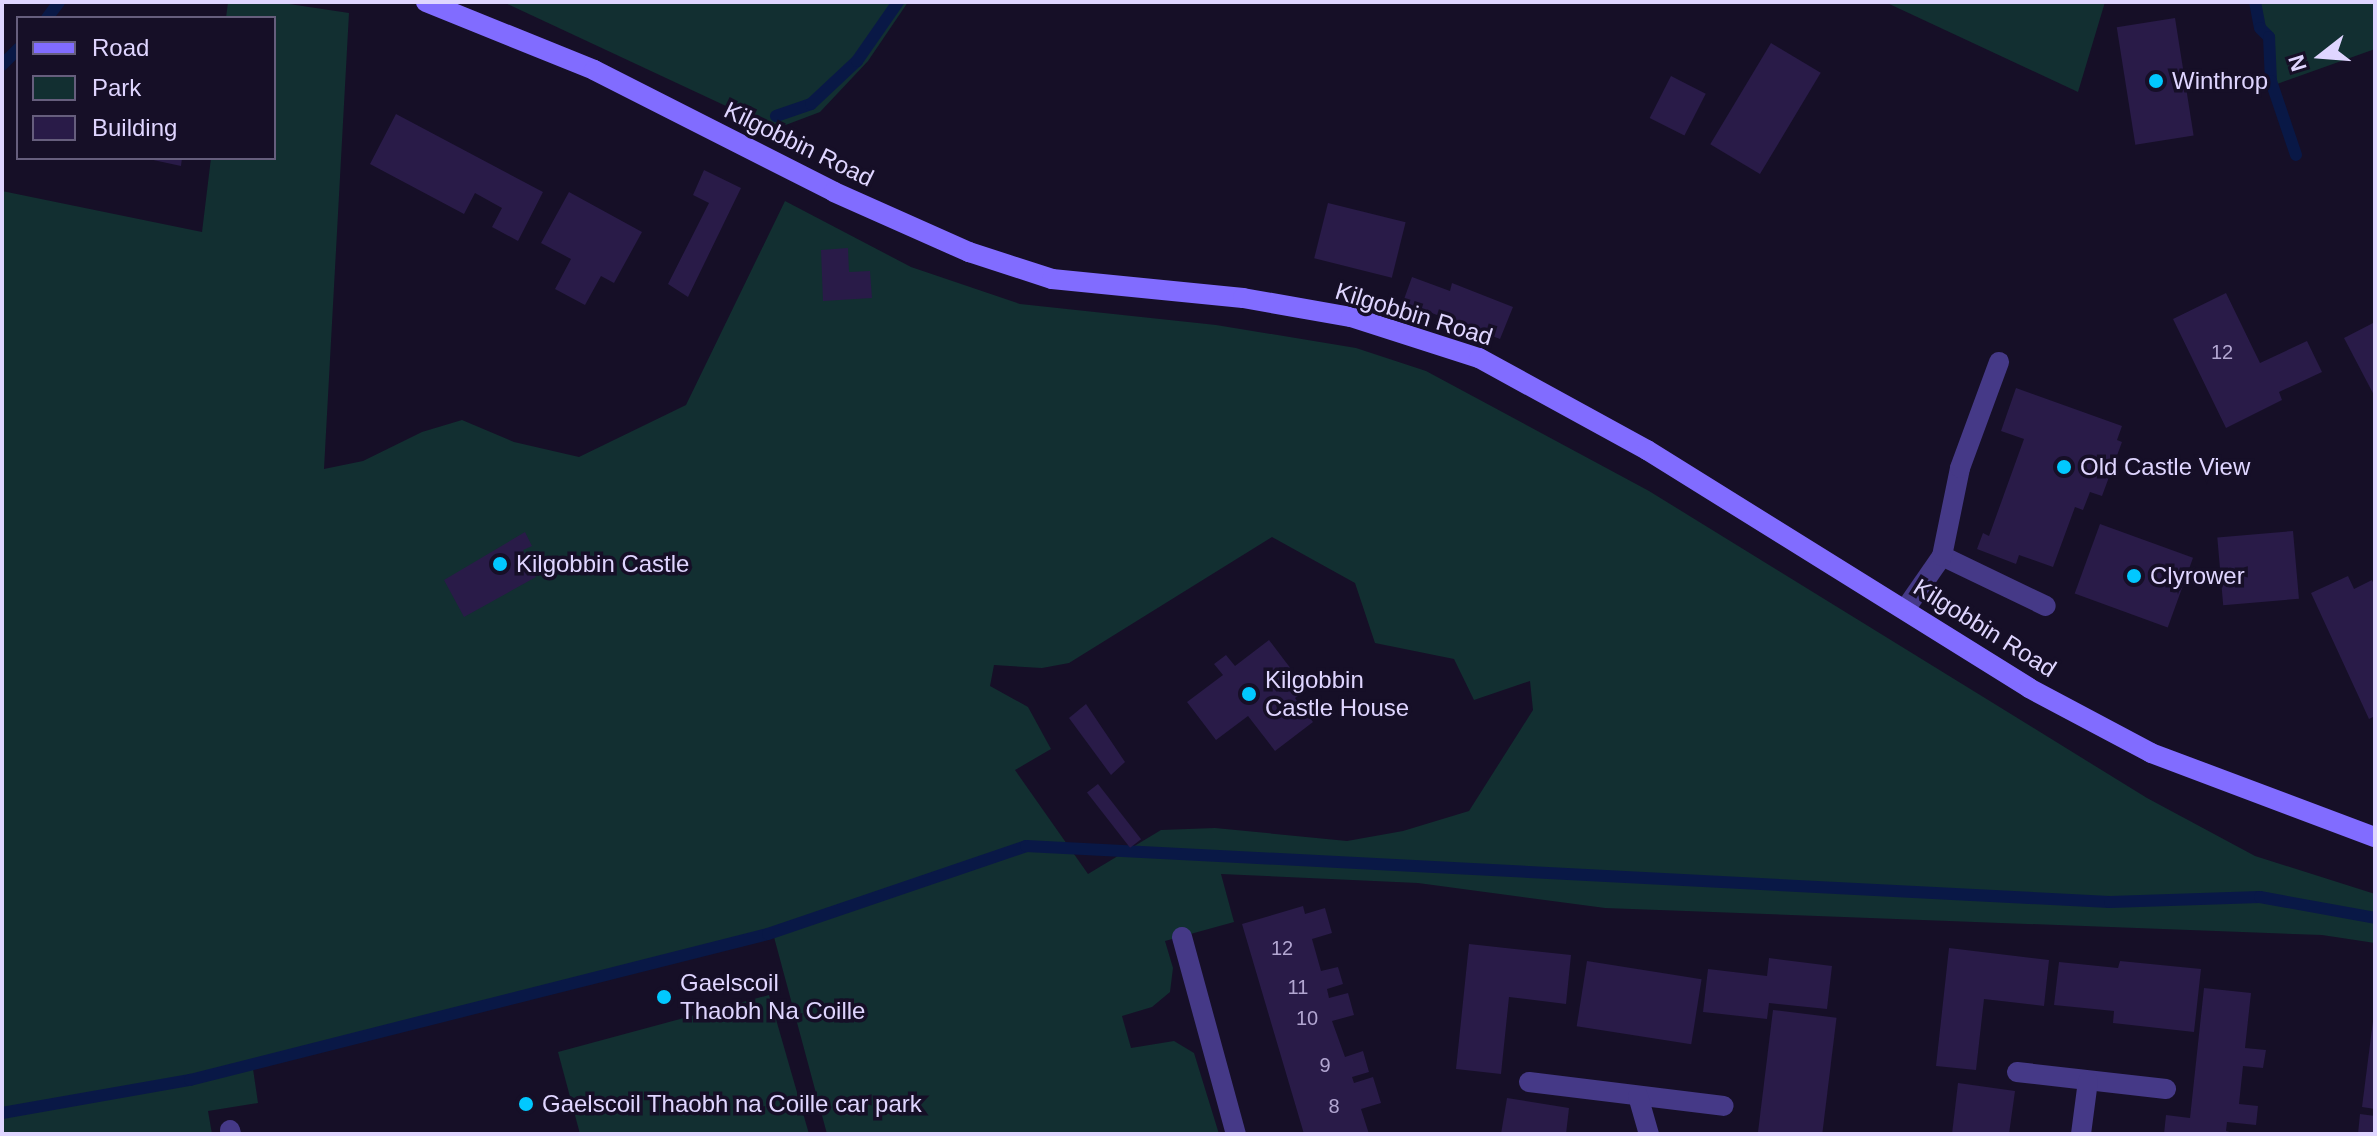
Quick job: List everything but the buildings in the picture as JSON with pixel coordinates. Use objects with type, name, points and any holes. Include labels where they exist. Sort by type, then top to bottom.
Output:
[{"type":"street","name":"Kilgobbin Road","points":[[426,2],[594,70],[834,192],[969,252],[1052,279],[1243,298],[1351,317],[1479,358],[1647,450],[1906,608],[2029,688],[2151,753],[2375,837]]},
{"type":"street","points":[[1906,608],[1942,556],[1960,468],[1999,362]]},
{"type":"street","points":[[1942,556],[2046,606]]},
{"type":"street","points":[[1182,937],[1236,1134]]},
{"type":"street","points":[[2017,1072],[2166,1089]]},
{"type":"street","points":[[2081,1134],[2088,1081]]},
{"type":"street","points":[[1529,1082],[1724,1106]]},
{"type":"street","points":[[1638,1096],[1649,1134]]},
{"type":"green space","points":[[228,2],[276,2],[349,13],[324,469],[363,461],[422,432],[462,420],[514,442],[579,457],[686,405],[785,201],[911,267],[1020,304],[1216,325],[1356,348],[1426,371],[1649,491],[2147,798],[2255,856],[2375,894],[2375,943],[2322,935],[1605,908],[1418,883],[1221,874],[1234,922],[1165,941],[1173,968],[1170,992],[1152,1007],[1122,1016],[1131,1048],[1174,1041],[1194,1053],[1219,1134],[827,1134],[774,937],[253,1069],[258,1103],[208,1111],[212,1134],[2,1134],[2,191],[202,232],[211,160],[276,160],[276,16],[226,16]],"holes":[[[1272,537],[1355,583],[1375,643],[1454,659],[1474,700],[1530,681],[1533,710],[1469,811],[1403,831],[1347,841],[1215,828],[1161,830],[1088,874],[1015,770],[1051,749],[1028,707],[990,686],[994,665],[1042,668],[1069,663]]]},
{"type":"green space","points":[[503,2],[908,2],[868,61],[820,112],[775,129]]},
{"type":"green space","points":[[1885,2],[2105,2],[2078,92]]},
{"type":"green space","points":[[2258,2],[2375,2],[2375,49],[2277,84]]},
{"type":"green space","points":[[769,995],[809,1134],[580,1134],[558,1052]]},
{"type":"waterway","points":[[48,16],[59,2]]},
{"type":"waterway","points":[[776,116],[811,104],[857,61],[898,2]]},
{"type":"waterway","points":[[2255,2],[2260,28],[2269,37],[2271,81],[2296,155]]},
{"type":"waterway","points":[[2,65],[16,51]]},
{"type":"waterway","points":[[2,1113],[190,1080],[768,934],[1026,846],[2110,902],[2260,897],[2375,918]]},
{"type":"place","name":"Winthrop","points":[[2156,81]]},
{"type":"place","name":"Old Castle View","points":[[2064,467]]},
{"type":"place","name":"Kilgobbin Castle","points":[[500,564]]},
{"type":"place","name":"Clyrower","points":[[2134,576]]},
{"type":"place","name":"Kilgobbin Castle House","points":[[1249,694]]},
{"type":"place","name":"Gaelscoil Thaobh Na Coille","points":[[664,997]]},
{"type":"place","name":"Gaelscoil Thaobh na Coille car park","points":[[526,1104]]}]
